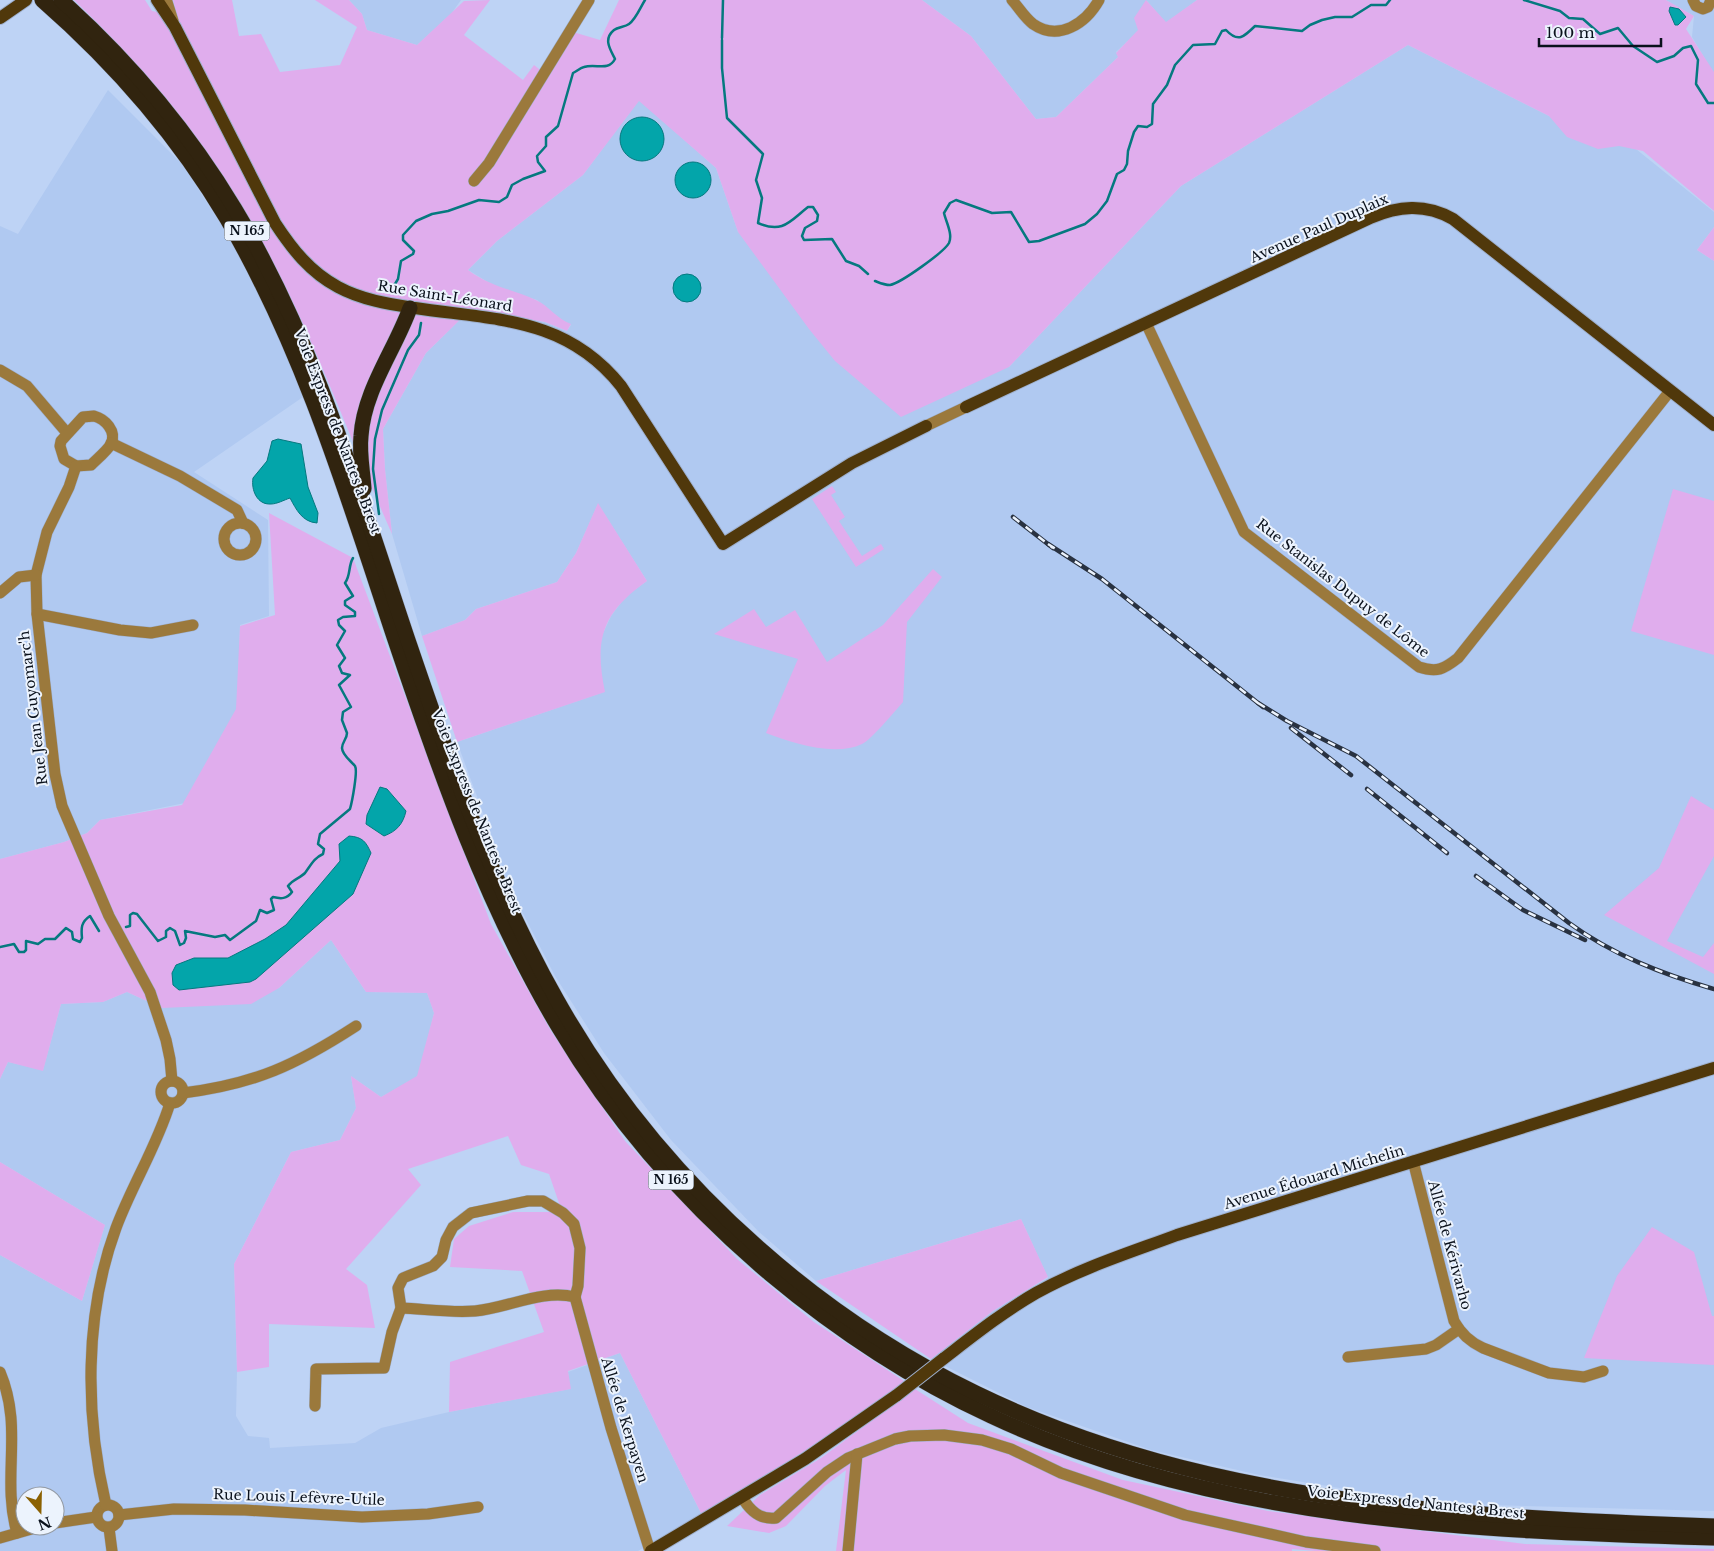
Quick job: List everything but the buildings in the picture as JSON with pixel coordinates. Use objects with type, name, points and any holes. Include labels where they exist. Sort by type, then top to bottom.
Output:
[{"type":"highway","name":"Voie Express de Nantes à Brest","points":[[42,0],[100,54],[141,100],[186,158],[229,222],[279,322],[302,375],[336,464],[440,768],[477,862],[524,966],[562,1033],[611,1107],[656,1163],[729,1238],[790,1291],[830,1321],[937,1389],[1023,1430],[1116,1463],[1184,1482],[1252,1497],[1363,1515],[1521,1530],[1714,1538]]},
{"type":"highway","name":"Voie Express de Nantes à Brest","points":[[62,0],[115,52],[165,109],[196,149],[239,216],[302,343],[335,426],[422,682],[473,822],[514,917],[557,1001],[598,1068],[664,1153],[719,1212],[799,1282],[864,1330],[963,1388],[1031,1419],[1152,1461],[1263,1486],[1366,1503],[1464,1513],[1714,1526]]},
{"type":"highway","points":[[363,506],[361,435],[364,415],[373,389],[410,308]]},
{"type":"main road","name":"Rue Saint-Léonard","points":[[164,1],[275,223],[295,253],[317,273],[339,288],[374,301],[527,325],[552,332],[593,356],[621,386],[723,544],[852,463],[926,426]]},
{"type":"main road","points":[[0,18],[21,4]]},
{"type":"main road","name":"Avenue Paul Duplaix","points":[[966,407],[1384,212],[1401,208],[1423,208],[1444,214],[1453,219],[1714,425]]},
{"type":"main road","name":"Avenue Édouard Michelin","points":[[651,1551],[830,1443],[897,1395],[975,1334],[1035,1294],[1092,1266],[1177,1235],[1714,1068]]},
{"type":"street","points":[[474,181],[489,163],[589,0]]},
{"type":"street","points":[[1012,0],[1032,23],[1055,32],[1065,30],[1080,22],[1099,0]]},
{"type":"street","name":"Rue Stanislas Dupuy de Lôme","points":[[1146,323],[1244,532],[1419,667],[1433,672],[1443,669],[1458,658],[1670,391]]},
{"type":"street","points":[[0,370],[27,386],[67,433]]},
{"type":"street","name":"Avenue Paul Duplaix","points":[[926,426],[966,407]]},
{"type":"street","points":[[83,416],[94,416],[108,424],[111,443],[91,465],[76,466],[64,459],[61,441],[83,416]]},
{"type":"street","points":[[111,443],[180,476],[237,510],[242,523]]},
{"type":"street","name":"Rue Jean Guyomarc'h","points":[[76,466],[69,487],[46,532],[36,575],[37,614],[57,789],[109,916],[149,990],[166,1040],[172,1081]]},
{"type":"street","points":[[0,593],[19,577],[36,575]]},
{"type":"street","points":[[37,614],[120,630],[151,633],[193,625]]},
{"type":"street","points":[[183,1092],[236,1085],[284,1069],[317,1052],[356,1026]]},
{"type":"street","points":[[172,1081],[179,1083],[183,1092],[179,1101],[170,1103],[164,1099],[161,1093],[165,1083],[172,1081]]},
{"type":"street","points":[[106,1505],[97,1461],[92,1415],[92,1344],[97,1306],[103,1272],[116,1229],[139,1175],[163,1127],[170,1103]]},
{"type":"street","name":"Allée de Kérivarho","points":[[1413,1161],[1422,1202],[1459,1329],[1483,1348],[1549,1373],[1584,1377],[1603,1371]]},
{"type":"street","name":"Allée de Kerpayen","points":[[401,1308],[398,1288],[403,1278],[433,1266],[442,1258],[446,1240],[453,1228],[471,1213],[528,1201],[543,1201],[563,1213],[574,1224],[580,1248],[578,1286],[575,1297],[611,1428],[651,1551]]},
{"type":"street","points":[[315,1406],[316,1369],[384,1368],[392,1332],[401,1308],[476,1311],[520,1300],[566,1295],[575,1297]]},
{"type":"street","points":[[1348,1357],[1426,1349],[1436,1345],[1459,1329]]},
{"type":"street","points":[[0,1372],[6,1387],[13,1420],[10,1485],[15,1515]]},
{"type":"street","points":[[742,1497],[751,1510],[762,1517],[776,1518],[827,1472],[857,1454],[883,1443],[910,1436],[944,1435],[982,1440],[1011,1449],[1069,1475],[1185,1515],[1306,1542],[1376,1551]]},
{"type":"street","points":[[848,1551],[857,1454]]},
{"type":"street","points":[[106,1505],[115,1507],[119,1515],[116,1524],[109,1528],[100,1525],[96,1517],[99,1509],[106,1505]]},
{"type":"street","name":"Rue Louis Lefèvre-Utile","points":[[119,1515],[184,1509],[362,1516],[428,1514],[478,1507]]},
{"type":"street","points":[[65,1522],[96,1517]]},
{"type":"street","points":[[109,1528],[112,1551]]},
{"type":"street","points":[[0,1538],[15,1534]]},
{"type":"shaded area","points":[[74,0],[145,0],[152,11],[177,16],[173,0],[232,0],[239,36],[261,34],[280,72],[340,65],[357,27],[315,0],[349,0],[362,14],[367,30],[417,45],[464,1],[490,0],[464,35],[523,80],[534,65],[548,76],[573,32],[600,40],[619,0],[922,0],[971,36],[1036,119],[1056,117],[1118,57],[1116,53],[1138,30],[1134,18],[1146,0],[1166,22],[1197,0],[1666,0],[1694,16],[1686,29],[1714,72],[1714,211],[1643,151],[1619,146],[1598,149],[1567,137],[1549,116],[1408,45],[1181,186],[1009,367],[901,417],[835,361],[809,329],[738,232],[716,168],[639,101],[583,175],[497,241],[468,270],[494,284],[536,300],[561,319],[571,324],[567,331],[545,322],[471,309],[426,353],[383,429],[392,534],[306,330],[254,227],[209,157],[159,91]]},
{"type":"shaded area","points":[[349,0],[461,0],[451,14],[417,45],[367,30],[362,14]]},
{"type":"shaded area","points":[[922,0],[1197,0],[1166,23],[1147,1],[1139,30],[1116,52],[1118,57],[1056,117],[1036,119],[971,36]]},
{"type":"shaded area","points":[[1666,0],[1714,0],[1714,74],[1692,37],[1694,16]]},
{"type":"shaded area","points":[[1670,7],[1679,9],[1686,17],[1678,25],[1675,25],[1669,11]]},
{"type":"shaded area","points":[[1408,45],[1549,116],[1636,149],[1714,212],[1714,227],[1697,250],[1714,261],[1714,1511],[1490,1505],[1371,1493],[1259,1475],[1151,1450],[1027,1407],[931,1359],[993,1311],[1048,1278],[1021,1219],[816,1281],[759,1232],[671,1140],[604,1053],[555,976],[512,892],[457,742],[604,692],[599,666],[600,640],[611,616],[626,596],[647,581],[598,504],[576,553],[557,582],[476,609],[465,620],[422,636],[392,534],[383,429],[426,353],[471,309],[545,322],[567,331],[571,325],[563,321],[537,300],[496,287],[468,270],[497,241],[583,175],[639,100],[716,168],[738,232],[1009,367],[1181,186]]},
{"type":"shaded area","points":[[108,90],[183,165],[227,234],[270,316],[303,397],[194,472],[268,520],[269,616],[240,625],[237,714],[185,803],[100,820],[87,833],[64,842],[0,859],[0,226],[18,234]]},
{"type":"shaded area","points":[[638,117],[646,117],[658,123],[664,139],[658,155],[646,161],[638,161],[626,155],[620,143],[620,135],[626,123]]},
{"type":"shaded area","points":[[693,162],[700,163],[706,167],[710,173],[710,187],[706,193],[700,197],[693,198],[686,197],[680,193],[676,187],[675,180],[676,173],[680,167],[686,163]]},
{"type":"shaded area","points":[[1714,227],[1714,261],[1697,250]]},
{"type":"shaded area","points":[[687,274],[697,278],[701,288],[697,298],[687,302],[677,298],[673,288],[677,278]]},
{"type":"shaded area","points":[[278,439],[301,444],[308,487],[318,513],[317,523],[303,518],[290,498],[278,503],[266,504],[254,492],[253,478],[267,461],[272,441]]},
{"type":"shaded area","points":[[832,486],[836,492],[831,495],[845,517],[839,521],[862,556],[881,544],[884,549],[856,567],[812,499]]},
{"type":"shaded area","points":[[1673,489],[1714,501],[1714,655],[1631,631]]},
{"type":"shaded area","points":[[598,503],[647,581],[620,604],[611,616],[605,629],[601,657],[605,692],[457,742],[422,636],[465,620],[476,609],[557,582],[576,553]]},
{"type":"shaded area","points":[[269,513],[353,558],[491,924],[551,1031],[625,1141],[737,1259],[814,1322],[904,1381],[870,1410],[702,1515],[620,1353],[568,1371],[571,1389],[449,1412],[450,1362],[544,1332],[522,1271],[450,1267],[454,1239],[469,1226],[513,1212],[552,1212],[559,1203],[549,1174],[521,1165],[508,1136],[408,1169],[421,1185],[346,1269],[367,1285],[375,1328],[269,1324],[269,1367],[237,1372],[234,1264],[291,1152],[340,1140],[356,1108],[351,1076],[381,1097],[417,1076],[434,1013],[427,993],[366,992],[331,940],[279,988],[251,1004],[162,1008],[127,992],[103,1002],[61,1004],[43,1071],[8,1062],[0,1079],[0,859],[64,842],[87,833],[100,820],[182,805],[236,709],[240,626],[275,615]],"holes":[[[381,787],[384,836],[366,824],[367,815]],[[340,861],[250,982],[228,958],[265,939],[286,925]]]},
{"type":"shaded area","points":[[933,569],[942,577],[907,622],[903,702],[871,737],[862,744],[851,748],[827,749],[788,741],[766,733],[798,659],[714,634],[754,609],[766,627],[795,610],[827,662],[883,625]]},
{"type":"shaded area","points":[[380,787],[387,789],[406,811],[399,826],[384,836],[366,824],[367,815]]},
{"type":"shaded area","points":[[1691,796],[1714,810],[1714,856],[1667,941],[1703,957],[1714,943],[1714,974],[1604,915],[1659,868]]},
{"type":"shaded area","points":[[349,836],[363,841],[371,853],[353,894],[256,979],[250,982],[179,990],[173,985],[172,973],[176,965],[194,958],[228,958],[265,939],[286,925],[340,861],[339,844]]},
{"type":"shaded area","points":[[331,940],[366,992],[427,993],[434,1013],[418,1077],[381,1097],[351,1076],[356,1108],[340,1140],[291,1152],[234,1264],[237,1372],[236,1416],[248,1436],[269,1438],[270,1448],[355,1443],[381,1428],[449,1412],[570,1389],[568,1372],[620,1353],[702,1515],[638,1551],[0,1551],[0,1255],[82,1301],[105,1225],[0,1162],[0,1079],[8,1062],[43,1070],[61,1004],[103,1002],[127,992],[162,1008],[279,988]]},
{"type":"shaded area","points":[[0,1162],[105,1225],[82,1301],[0,1255]]},
{"type":"shaded area","points":[[1021,1219],[1048,1277],[993,1311],[931,1359],[816,1281]]},
{"type":"shaded area","points":[[1652,1227],[1694,1252],[1712,1316],[1714,1316],[1714,1365],[1584,1358],[1617,1276]]},
{"type":"shaded area","points":[[915,1389],[968,1423],[1123,1480],[1268,1511],[1525,1544],[1714,1549],[1714,1551],[1317,1551],[1292,1549],[1292,1551],[836,1551],[846,1470],[825,1486],[786,1526],[769,1533],[727,1526],[760,1495],[821,1458]]},
{"type":"waterway","points":[[392,289],[398,279],[401,261],[413,254],[414,251],[403,240],[403,235],[416,221],[432,214],[448,211],[479,200],[499,202],[507,197],[512,185],[545,171],[538,162],[537,156],[546,146],[546,137],[558,126],[573,73],[584,67],[605,66],[612,63],[615,59],[608,44],[611,33],[631,22],[645,0]]},
{"type":"waterway","points":[[722,38],[723,0]]},
{"type":"waterway","points":[[875,281],[888,285],[895,283],[922,267],[939,253],[949,243],[950,239],[944,213],[950,203],[956,200],[992,213],[1011,212],[1029,242],[1039,241],[1085,224],[1097,214],[1107,201],[1117,174],[1124,170],[1127,164],[1128,151],[1134,132],[1138,126],[1147,127],[1152,124],[1153,104],[1167,85],[1175,65],[1193,45],[1215,44],[1222,31],[1226,30],[1234,36],[1241,37],[1255,26],[1302,31],[1322,20],[1335,17],[1352,17],[1371,5],[1386,5],[1390,0]]},
{"type":"waterway","points":[[1524,0],[1560,11],[1569,18],[1583,19],[1600,34],[1618,28],[1633,46],[1657,62],[1674,56],[1683,48],[1691,46],[1698,60],[1696,84],[1708,103],[1714,103]]},
{"type":"waterway","points":[[722,40],[722,68],[727,118],[763,154],[756,180],[762,198],[758,223],[774,227],[780,226],[791,221],[808,207],[813,207],[818,215],[817,221],[805,228],[802,236],[804,240],[832,239],[846,261],[859,266],[868,274]]},
{"type":"waterway","points":[[379,514],[373,469],[375,439],[382,410],[408,350],[419,335],[421,323]]},
{"type":"waterway","points":[[126,927],[130,926],[130,915],[133,913],[137,914],[158,941],[166,937],[166,931],[170,928],[175,931],[180,945],[184,943],[186,938],[185,931],[215,937],[225,935],[230,940],[256,921],[260,910],[267,913],[274,910],[271,899],[273,897],[284,898],[288,896],[292,892],[288,886],[305,873],[315,860],[323,854],[324,849],[318,844],[320,834],[350,809],[355,780],[355,766],[342,751],[347,733],[342,720],[343,712],[351,707],[339,685],[350,675],[342,673],[339,666],[345,658],[337,645],[345,631],[339,625],[338,620],[343,617],[355,616],[355,612],[345,605],[345,601],[353,596],[345,583],[353,558]]},
{"type":"waterway","points":[[0,947],[14,944],[19,952],[24,952],[26,950],[26,941],[38,944],[45,939],[55,939],[66,928],[72,932],[73,939],[80,942],[82,926],[90,916],[99,931]]},
{"type":"railway","points":[[1013,517],[1053,548]]},
{"type":"railway","points":[[1048,544],[1102,579],[1263,707]]},
{"type":"railway","points":[[1258,703],[1287,721],[1356,756],[1569,923],[1603,945],[1657,970],[1714,989]]},
{"type":"railway","points":[[1291,728],[1351,775]]},
{"type":"railway","points":[[1367,789],[1447,853]]},
{"type":"railway","points":[[1476,876],[1523,910],[1585,940]]}]
